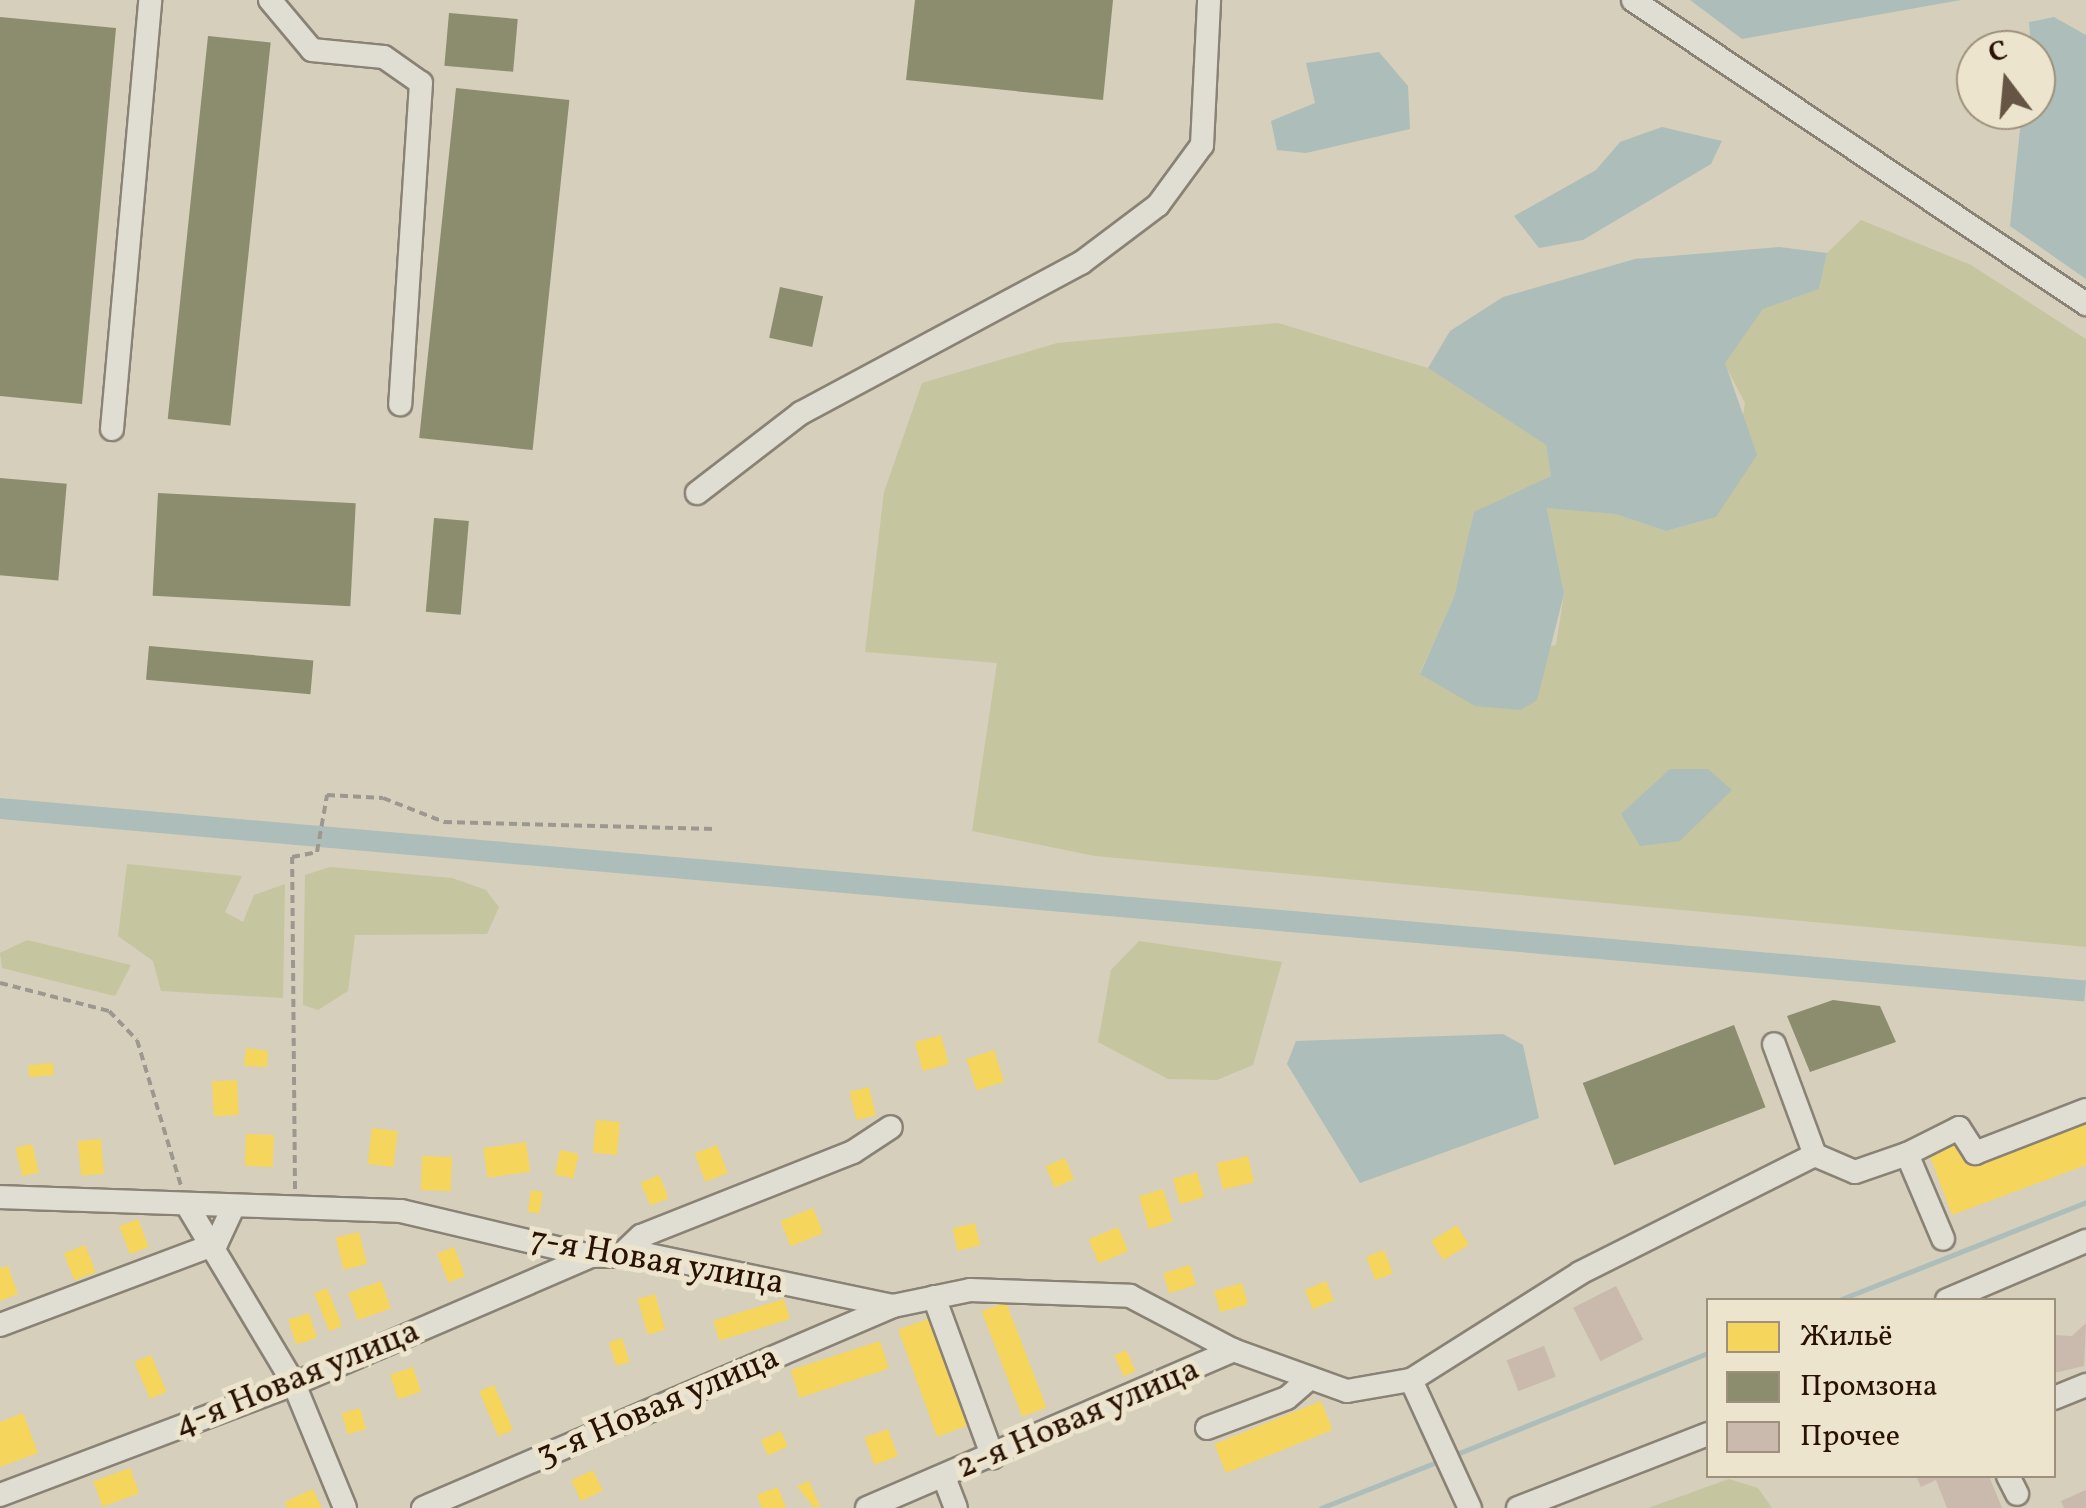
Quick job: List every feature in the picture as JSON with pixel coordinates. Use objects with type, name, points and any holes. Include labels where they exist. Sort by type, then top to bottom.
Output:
[{"type":"street","points":[[112,428],[150,0]]},
{"type":"street","points":[[270,0],[312,50],[384,57],[422,83],[400,404]]},
{"type":"street","points":[[697,493],[801,413],[1080,263],[1158,205],[1202,145],[1209,0]]},
{"type":"street","points":[[1633,0],[2086,304]]},
{"type":"street","points":[[1774,1044],[1815,1155],[1855,1172],[1907,1154],[1960,1128],[1974,1153],[2086,1110]]},
{"type":"street","points":[[620,1256],[641,1236],[853,1152],[890,1127]]},
{"type":"street","points":[[1907,1154],[1943,1240]]},
{"type":"street","points":[[1470,1508],[1411,1380],[1580,1273],[1815,1155]]},
{"type":"street","name":"7-я Новая улица","points":[[0,1197],[401,1211],[591,1256],[620,1256],[892,1306],[970,1290],[1130,1296],[1232,1350],[1347,1391],[1411,1380]]},
{"type":"street","points":[[187,1205],[216,1244],[294,1384],[345,1508]]},
{"type":"street","points":[[0,1324],[216,1244],[232,1208]]},
{"type":"street","points":[[1952,1298],[2086,1241]]},
{"type":"street","name":"4-я Новая улица","points":[[0,1495],[294,1384],[591,1256]]},
{"type":"street","points":[[934,1298],[992,1456]]},
{"type":"street","name":"3-я Новая улица","points":[[424,1508],[892,1306]]},
{"type":"street","name":"2-я Новая улица","points":[[867,1508],[1232,1350]]},
{"type":"street","points":[[1207,1428],[1287,1398],[1310,1378]]},
{"type":"street","points":[[2056,1397],[2086,1386]]},
{"type":"street","points":[[1518,1508],[1706,1435]]},
{"type":"street","points":[[944,1476],[956,1508]]},
{"type":"path","points":[[295,1210],[292,857],[317,852],[320,812],[327,796],[383,798],[444,822],[714,829]]},
{"type":"path","points":[[0,983],[109,1011],[137,1040],[187,1205]]},
{"type":"green space","points":[[1861,220],[1971,265],[2086,339],[2086,947],[1095,856],[972,831],[997,663],[865,652],[884,492],[922,383],[1057,343],[1278,323],[1428,368],[1546,445],[1551,476],[1474,513],[1454,597],[1420,673],[1556,645],[1564,594],[1547,507],[1615,514],[1666,531],[1716,517],[1731,491],[1745,403],[1724,363],[1763,309],[1819,289],[1827,253]]},
{"type":"green space","points":[[127,864],[242,876],[225,912],[243,922],[254,895],[285,884],[283,998],[161,991],[153,961],[118,936]]},
{"type":"green space","points":[[330,867],[452,878],[486,890],[499,907],[487,934],[355,935],[348,991],[318,1010],[303,1005],[305,875]]},
{"type":"green space","points":[[27,940],[131,965],[115,996],[2,968],[0,953]]},
{"type":"green space","points":[[1139,941],[1282,962],[1253,1065],[1217,1080],[1168,1079],[1098,1042],[1111,970]]},
{"type":"green space","points":[[1729,1479],[1758,1488],[1772,1508],[1648,1508]]},
{"type":"shaded area","points":[[1690,0],[1961,0],[1742,39]]},
{"type":"shaded area","points":[[2054,17],[2086,35],[2086,279],[2010,226],[2020,130],[2056,130],[2056,30],[2030,30],[2029,22]]},
{"type":"shaded area","points":[[1379,52],[1408,86],[1410,129],[1306,153],[1277,150],[1271,121],[1315,103],[1306,63]]},
{"type":"shaded area","points":[[1662,127],[1722,141],[1711,164],[1583,240],[1539,248],[1514,216],[1596,170],[1620,142]]},
{"type":"shaded area","points":[[1779,247],[1827,253],[1819,289],[1763,309],[1725,363],[1757,455],[1716,517],[1666,531],[1615,514],[1547,508],[1564,594],[1537,700],[1521,710],[1475,706],[1420,674],[1454,597],[1474,512],[1551,476],[1546,445],[1428,368],[1450,331],[1503,297],[1635,259]]},
{"type":"shaded area","points":[[1670,769],[1708,769],[1732,790],[1680,841],[1640,846],[1621,814]]},
{"type":"shaded area","points":[[0,798],[2086,981],[2084,1001],[0,819]]},
{"type":"shaded area","points":[[1503,1034],[1523,1045],[1539,1118],[1360,1183],[1287,1064],[1296,1041]]},
{"type":"building: Жильё","points":[[941,1035],[949,1064],[923,1071],[915,1042]]},
{"type":"building: Жильё","points":[[246,1048],[268,1051],[267,1067],[244,1066]]},
{"type":"building: Жильё","points":[[994,1050],[1004,1081],[977,1090],[966,1059]]},
{"type":"building: Жильё","points":[[53,1063],[54,1075],[29,1077],[28,1065]]},
{"type":"building: Жильё","points":[[237,1080],[239,1115],[214,1116],[212,1081]]},
{"type":"building: Жильё","points":[[869,1087],[876,1115],[857,1120],[850,1092]]},
{"type":"building: Жильё","points":[[596,1120],[620,1122],[617,1155],[593,1153]]},
{"type":"building: Жильё","points":[[2086,1121],[2086,1165],[1952,1215],[1927,1148],[1956,1136],[1967,1165]]},
{"type":"building: Жильё","points":[[372,1128],[398,1131],[393,1167],[368,1164]]},
{"type":"building: Жильё","points":[[246,1134],[274,1135],[273,1167],[245,1166]]},
{"type":"building: Жильё","points":[[101,1139],[104,1174],[81,1176],[78,1141]]},
{"type":"building: Жильё","points":[[526,1142],[530,1172],[488,1178],[483,1148]]},
{"type":"building: Жильё","points":[[32,1144],[39,1172],[23,1176],[16,1148]]},
{"type":"building: Жильё","points":[[717,1145],[728,1173],[705,1182],[695,1154]]},
{"type":"building: Жильё","points":[[560,1150],[579,1154],[573,1178],[555,1174]]},
{"type":"building: Жильё","points":[[422,1156],[452,1157],[451,1191],[421,1190]]},
{"type":"building: Жильё","points":[[1248,1156],[1254,1182],[1223,1190],[1217,1163]]},
{"type":"building: Жильё","points":[[1065,1158],[1074,1179],[1055,1187],[1046,1166]]},
{"type":"building: Жильё","points":[[1197,1172],[1204,1197],[1180,1204],[1173,1179]]},
{"type":"building: Жильё","points":[[659,1175],[669,1198],[650,1206],[641,1183]]},
{"type":"building: Жильё","points":[[1163,1189],[1173,1222],[1149,1229],[1139,1196]]},
{"type":"building: Жильё","points":[[531,1190],[543,1192],[539,1214],[528,1212]]},
{"type":"building: Жильё","points":[[813,1208],[823,1233],[791,1246],[781,1221]]},
{"type":"building: Жильё","points":[[138,1219],[149,1247],[130,1254],[119,1226]]},
{"type":"building: Жильё","points":[[975,1223],[980,1245],[958,1251],[953,1228]]},
{"type":"building: Жильё","points":[[1457,1225],[1469,1245],[1443,1260],[1431,1240]]},
{"type":"building: Жильё","points":[[1118,1227],[1128,1251],[1099,1263],[1089,1240]]},
{"type":"building: Жильё","points":[[359,1232],[367,1264],[344,1270],[336,1238]]},
{"type":"building: Жильё","points":[[85,1245],[96,1272],[75,1281],[64,1254]]},
{"type":"building: Жильё","points":[[454,1247],[465,1276],[448,1282],[437,1253]]},
{"type":"building: Жильё","points":[[1384,1250],[1393,1273],[1375,1280],[1366,1257]]},
{"type":"building: Жильё","points":[[1190,1265],[1196,1285],[1169,1293],[1163,1273]]},
{"type":"building: Жильё","points":[[8,1266],[18,1294],[0,1301],[0,1268]]},
{"type":"building: Жильё","points":[[381,1281],[391,1308],[358,1320],[348,1293]]},
{"type":"building: Жильё","points":[[1326,1281],[1334,1300],[1313,1309],[1305,1290]]},
{"type":"building: Жильё","points":[[1242,1283],[1248,1304],[1220,1312],[1214,1291]]},
{"type":"building: Жильё","points":[[327,1288],[342,1326],[329,1331],[314,1293]]},
{"type":"building: Жильё","points":[[655,1294],[665,1330],[648,1335],[638,1299]]},
{"type":"building: Жильё","points":[[784,1299],[790,1319],[719,1341],[713,1321]]},
{"type":"building: Жильё","points":[[1006,1302],[1046,1407],[1022,1417],[982,1311]]},
{"type":"building: Жильё","points":[[309,1313],[317,1338],[296,1345],[288,1320]]},
{"type":"building: Жильё","points":[[933,1317],[972,1424],[937,1437],[898,1330]]},
{"type":"building: Жильё","points":[[622,1338],[630,1362],[616,1366],[609,1342]]},
{"type":"building: Жильё","points":[[880,1341],[889,1369],[800,1398],[791,1370]]},
{"type":"building: Жильё","points":[[1126,1350],[1136,1371],[1124,1376],[1114,1355]]},
{"type":"building: Жильё","points":[[151,1355],[167,1392],[150,1399],[134,1362]]},
{"type":"building: Жильё","points":[[413,1367],[421,1392],[398,1399],[390,1374]]},
{"type":"building: Жильё","points":[[494,1385],[513,1430],[498,1436],[479,1391]]},
{"type":"building: Жильё","points":[[1321,1401],[1333,1430],[1226,1473],[1214,1444]]},
{"type":"building: Жильё","points":[[360,1408],[366,1429],[348,1434],[342,1413]]},
{"type":"building: Жильё","points":[[23,1413],[38,1453],[0,1467],[0,1422]]},
{"type":"building: Жильё","points":[[888,1429],[898,1456],[874,1465],[865,1438]]},
{"type":"building: Жильё","points":[[781,1431],[788,1447],[768,1455],[761,1440]]},
{"type":"building: Жильё","points":[[130,1468],[139,1493],[103,1507],[93,1481]]},
{"type":"building: Жильё","points":[[593,1470],[603,1491],[581,1501],[571,1480]]},
{"type":"building: Жильё","points":[[809,1481],[820,1506],[814,1508],[797,1486]]},
{"type":"building: Жильё","points":[[778,1487],[786,1508],[762,1508],[757,1495]]},
{"type":"building: Жильё","points":[[313,1489],[322,1508],[287,1508],[285,1502]]},
{"type":"building: Промзона","points":[[915,0],[1113,0],[1103,100],[906,80]]},
{"type":"building: Промзона","points":[[449,13],[518,19],[513,72],[444,66]]},
{"type":"building: Промзона","points":[[0,17],[116,28],[82,404],[0,396]]},
{"type":"building: Промзона","points":[[208,36],[271,43],[230,425],[168,419]]},
{"type":"building: Промзона","points":[[456,88],[569,100],[533,450],[419,438]]},
{"type":"building: Промзона","points":[[780,287],[823,296],[812,347],[769,338]]},
{"type":"building: Промзона","points":[[0,478],[67,484],[58,580],[0,575]]},
{"type":"building: Промзона","points":[[158,493],[356,503],[350,606],[153,596]]},
{"type":"building: Промзона","points":[[434,518],[469,521],[461,615],[426,612]]},
{"type":"building: Промзона","points":[[149,646],[313,660],[310,694],[146,680]]},
{"type":"building: Промзона","points":[[1833,1000],[1880,1006],[1896,1042],[1810,1072],[1787,1016]]},
{"type":"building: Промзона","points":[[1734,1025],[1766,1107],[1614,1165],[1583,1083]]},
{"type":"building: Прочее","points":[[1616,1286],[1643,1339],[1600,1361],[1573,1308]]},
{"type":"building: Прочее","points":[[2086,1323],[2084,1366],[2056,1373],[2056,1335],[2072,1336]]},
{"type":"building: Прочее","points":[[1544,1346],[1556,1377],[1518,1391],[1507,1360]]},
{"type":"building: Прочее","points":[[1917,1478],[1990,1478],[2002,1508],[1947,1508],[1936,1480],[1921,1487]]},
{"type":"building: Прочее","points":[[2086,1490],[2086,1508],[2064,1508],[2061,1501]]},
{"type":"waterway","points":[[1844,1298],[2086,1202]]},
{"type":"waterway","points":[[1454,1455],[1706,1354]]},
{"type":"waterway","points":[[1321,1508],[1439,1461]]}]
